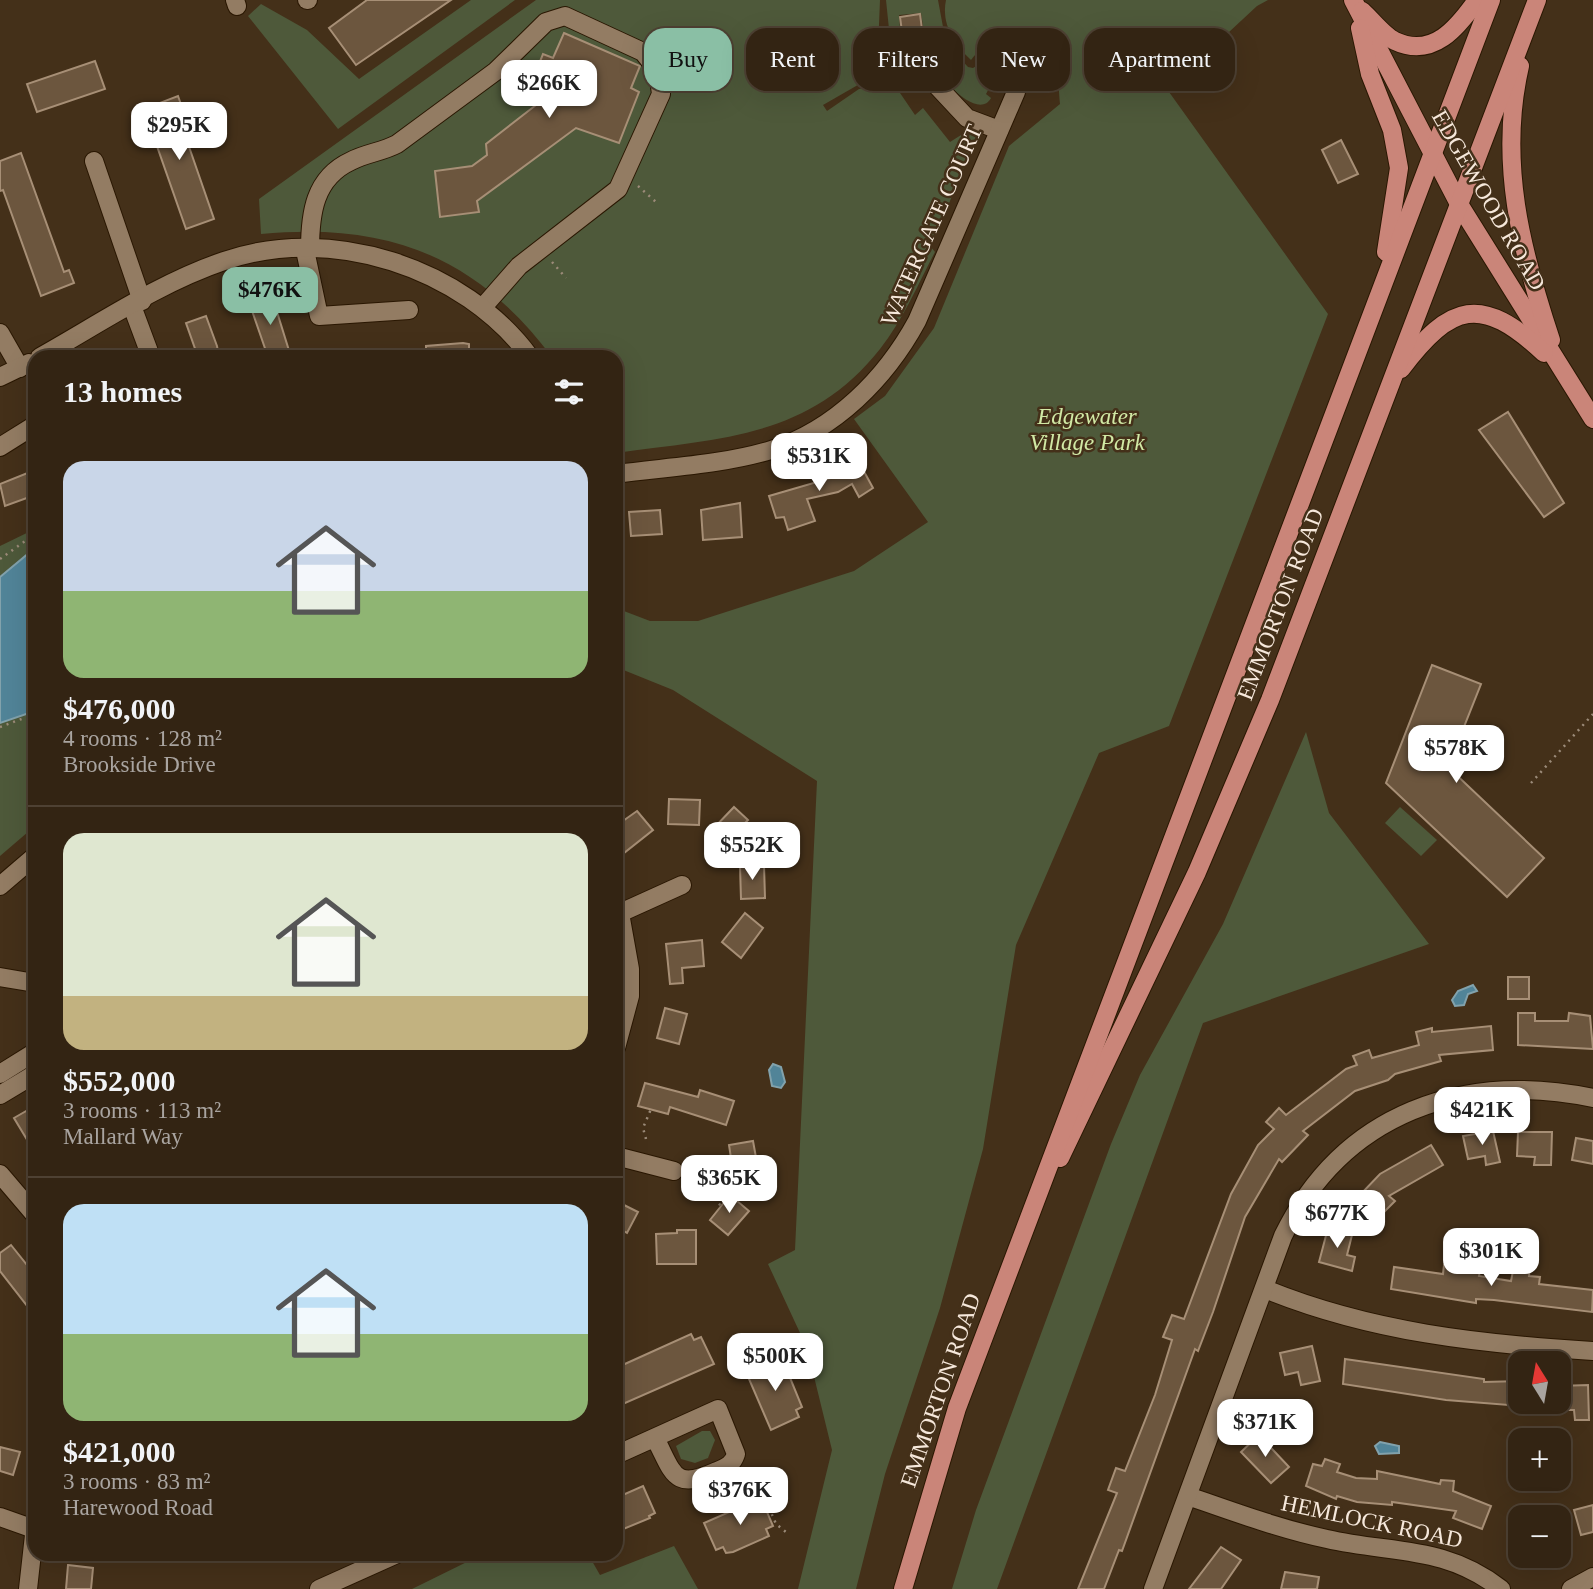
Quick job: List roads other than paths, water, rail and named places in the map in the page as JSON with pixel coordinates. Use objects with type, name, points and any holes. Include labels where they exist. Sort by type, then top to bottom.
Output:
[{"type":"main road","points":[[1355,1],[1393,41],[1419,45],[1435,43],[1450,36],[1477,0]]},
{"type":"main road","name":"EMMORTON ROAD","points":[[903,1589],[957,1408],[1491,0]]},
{"type":"main road","points":[[1537,0],[1519,71],[1512,175],[1520,238],[1562,370]]},
{"type":"main road","name":"EMMORTON ROAD","points":[[1031,1209],[1070,1141],[1197,872],[1270,700],[1537,0]]},
{"type":"main road","points":[[1355,1],[1370,74],[1392,130],[1399,168],[1376,302]]},
{"type":"main road","name":"EDGEWOOD ROAD","points":[[1355,1],[1459,204],[1593,419]]},
{"type":"main road","points":[[1388,386],[1424,339],[1449,318],[1462,314],[1480,313],[1513,325],[1562,370]]},
{"type":"street","points":[[409,310],[319,316],[307,250],[314,201],[326,181],[338,169],[352,160],[382,152],[397,144],[496,71],[554,17],[565,16],[643,52],[658,71],[661,94],[618,189],[519,266],[483,307]]},
{"type":"street","points":[[942,91],[967,118],[999,130]]},
{"type":"street","name":"WATERGATE COURT","points":[[623,473],[728,459],[772,449],[842,412],[875,382],[901,350],[941,271],[1016,92]]},
{"type":"street","points":[[94,161],[149,350]]},
{"type":"street","points":[[51,350],[137,303],[226,260],[268,251],[307,250],[336,250],[394,261],[434,276],[483,307],[523,350]]},
{"type":"street","points":[[0,332],[28,358]]},
{"type":"street","points":[[0,377],[28,363]]},
{"type":"street","points":[[0,447],[28,429]]},
{"type":"street","points":[[0,886],[28,862]]},
{"type":"street","points":[[623,908],[682,885]]},
{"type":"street","points":[[623,935],[630,970],[630,996],[623,1022]]},
{"type":"street","points":[[0,977],[28,983]]},
{"type":"street","points":[[0,1074],[28,1056]]},
{"type":"street","points":[[0,1095],[28,1078]]},
{"type":"street","points":[[1153,1589],[1283,1236],[1312,1186],[1352,1144],[1399,1114],[1454,1096],[1552,1093],[1593,1098]]},
{"type":"street","points":[[623,1158],[674,1171]]},
{"type":"street","points":[[0,1174],[28,1207]]},
{"type":"street","points":[[1265,1289],[1319,1309],[1409,1333],[1593,1351]]},
{"type":"street","points":[[623,1452],[718,1409],[736,1454],[729,1466],[694,1482],[683,1480],[673,1473],[655,1438]]},
{"type":"street","name":"HEMLOCK ROAD","points":[[1188,1496],[1285,1529],[1330,1540],[1451,1559],[1471,1568],[1501,1589]]},
{"type":"street","points":[[0,1517],[28,1525]]},
{"type":"street","points":[[28,1589],[31,1561]]},
{"type":"street","points":[[319,1589],[381,1561]]},
{"type":"street","points":[[1571,1589],[1593,1577]]},
{"type":"water","points":[[28,554],[28,713],[0,723],[0,577]]},
{"type":"water","points":[[1473,985],[1477,991],[1468,994],[1464,1005],[1455,1006],[1452,1000],[1458,991]]},
{"type":"water","points":[[773,1064],[781,1067],[785,1082],[781,1088],[772,1086],[769,1070]]},
{"type":"water","points":[[1380,1442],[1399,1446],[1399,1453],[1379,1454],[1375,1446]]},
{"type":"park label","name":"Edgewater Village Park","points":[[1087,429]]}]
